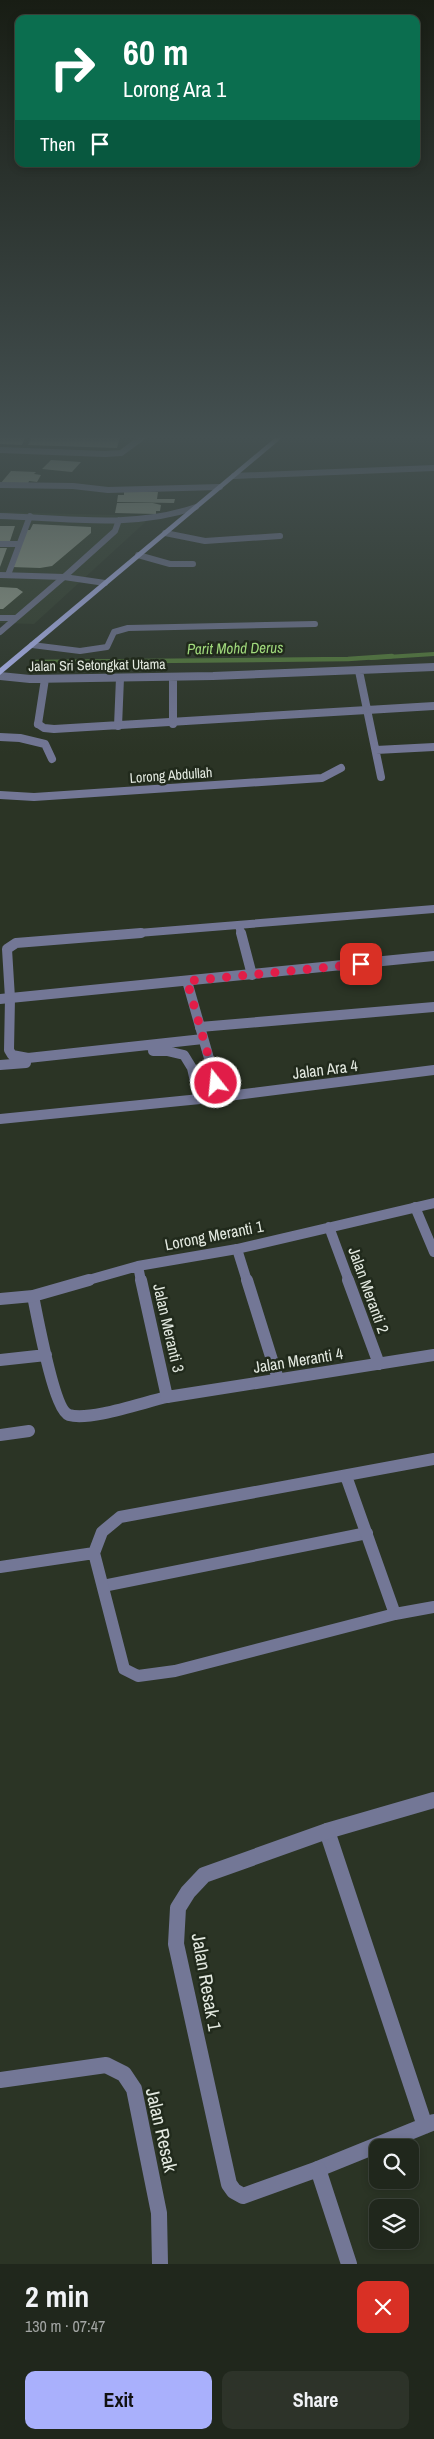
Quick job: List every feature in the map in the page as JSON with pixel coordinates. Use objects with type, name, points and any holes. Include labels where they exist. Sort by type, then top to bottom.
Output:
[{"type":"main road","points":[[0,674],[153,543]]},
{"type":"street","points":[[0,632],[102,543]]},
{"type":"street","points":[[0,544],[19,544],[8,575]]},
{"type":"street","points":[[138,555],[170,564],[193,564]]},
{"type":"street","points":[[0,575],[64,577],[105,583]]},
{"type":"street","points":[[0,618],[16,618]]},
{"type":"street","points":[[32,645],[85,650],[103,649],[108,647],[114,632],[128,628],[315,624]]},
{"type":"street","name":"Jalan Sri Setongkat Utama","points":[[0,674],[15,678],[120,678],[434,667]]},
{"type":"street","points":[[358,671],[381,777]]},
{"type":"street","points":[[173,677],[173,724]]},
{"type":"street","points":[[118,726],[120,678]]},
{"type":"street","points":[[45,679],[38,724],[44,728],[54,729],[173,724],[434,706]]},
{"type":"street","points":[[0,737],[20,738],[45,744],[52,759]]},
{"type":"street","points":[[376,750],[434,747]]},
{"type":"street","name":"Lorong Abdullah","points":[[0,795],[34,797],[322,778],[341,768]]},
{"type":"street","points":[[203,1039],[18,1058],[12,1055],[9,1050],[5,998],[7,949],[16,943],[434,909]]},
{"type":"street","points":[[239,925],[252,975]]},
{"type":"street","points":[[5,998],[434,956]]},
{"type":"street","points":[[187,981],[220,1097]]},
{"type":"street","points":[[200,1027],[434,1007]]},
{"type":"street","points":[[0,1065],[172,1049],[185,1056],[189,1061],[199,1099]]},
{"type":"street","name":"Jalan Ara 4","points":[[0,1119],[220,1097],[434,1070]]},
{"type":"street","name":"Lorong Meranti 1","points":[[0,1299],[33,1296],[138,1266],[237,1249],[434,1203]]},
{"type":"street","points":[[415,1207],[434,1252]]},
{"type":"street","name":"Jalan Meranti 2","points":[[329,1227],[379,1364]]},
{"type":"street","points":[[237,1249],[278,1379]]},
{"type":"street","name":"Jalan Meranti 3","points":[[138,1266],[168,1397]]},
{"type":"street","points":[[0,1360],[46,1355],[33,1296]]},
{"type":"street","name":"Jalan Meranti 4","points":[[46,1355],[56,1397],[63,1412],[69,1415],[88,1414],[168,1397],[434,1355]]},
{"type":"street","points":[[0,1435],[29,1431]]},
{"type":"street","points":[[434,1459],[120,1517],[107,1525],[98,1536],[94,1553],[124,1669],[138,1676],[175,1670],[395,1614],[434,1607]]},
{"type":"street","points":[[346,1476],[395,1614]]},
{"type":"street","points":[[104,1586],[367,1533]]},
{"type":"street","points":[[0,1567],[94,1553]]},
{"type":"street","name":"Jalan Resak 1","points":[[318,2169],[244,2196],[234,2191],[229,2184],[176,1944],[178,1908],[188,1892],[204,1875],[327,1831],[434,1800]]},
{"type":"street","points":[[327,1831],[430,2124],[318,2169],[349,2264]]},
{"type":"street","name":"Jalan Resak","points":[[0,2080],[106,2065],[124,2074],[134,2089],[159,2213],[160,2264]]},
{"type":"shaded area","points":[[0,543],[123,543],[34,624],[0,623]]},
{"type":"building","points":[[20,543],[80,543],[52,566],[40,568],[11,567]]},
{"type":"building","points":[[0,548],[7,548],[0,567]]},
{"type":"building","points":[[0,587],[17,588],[23,592],[3,609],[0,609]]},
{"type":"waterway","name":"Parit Mohd Derus","points":[[371,658],[434,654]]},
{"type":"waterway","name":"Parit Mohd Derus","points":[[36,662],[348,659],[392,656]]},
{"type":"route","points":[[216,1083],[187,981],[361,964]]}]
